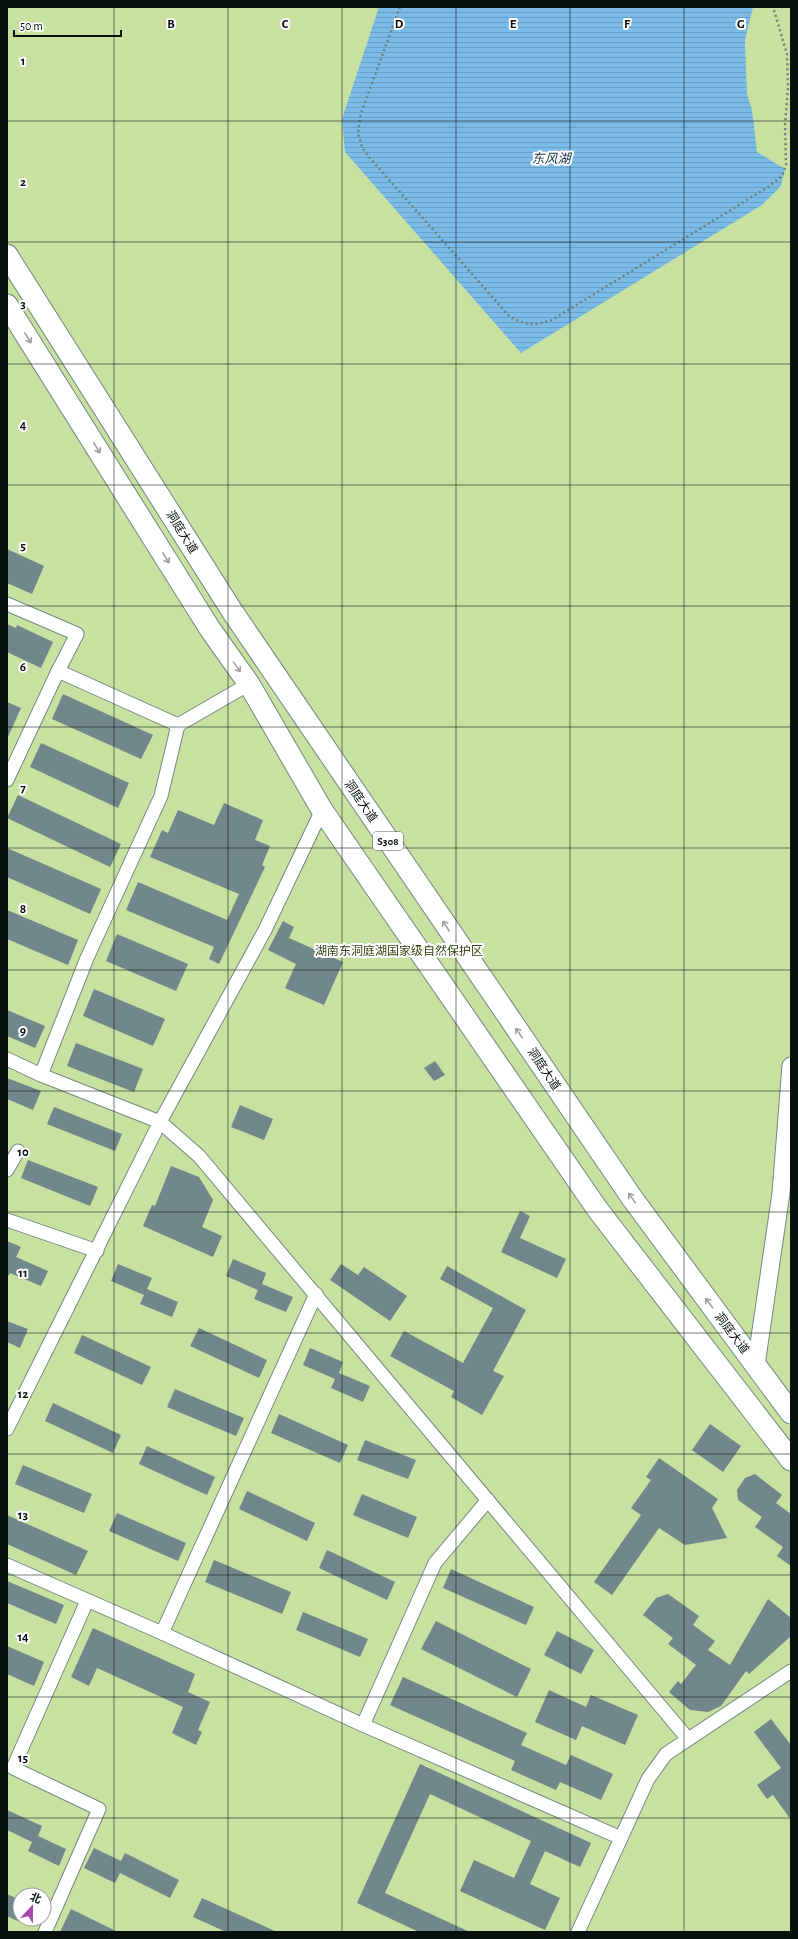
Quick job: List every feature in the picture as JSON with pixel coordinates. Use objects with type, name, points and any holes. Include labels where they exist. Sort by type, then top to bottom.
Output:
[{"type":"main road","name":"洞庭大道","points":[[7,255],[232,610],[632,1198],[791,1413]]},
{"type":"main road","points":[[7,305],[210,629],[249,684],[322,810],[598,1210],[791,1460]]},
{"type":"street","points":[[7,604],[77,634],[7,780]]},
{"type":"street","points":[[58,671],[178,725]]},
{"type":"street","points":[[41,1075],[87,958],[161,796],[178,725],[249,684]]},
{"type":"street","points":[[7,1429],[160,1122],[265,930],[322,810]]},
{"type":"street","points":[[7,1059],[41,1075],[160,1122],[199,1156],[688,1740]]},
{"type":"street","points":[[756,1365],[781,1193],[791,1066]]},
{"type":"street","points":[[7,1170],[18,1151]]},
{"type":"street","points":[[7,1220],[96,1251]]},
{"type":"street","points":[[162,1633],[316,1294]]},
{"type":"street","points":[[363,1725],[435,1562],[488,1500]]},
{"type":"street","points":[[7,1565],[162,1633],[363,1725],[621,1838]]},
{"type":"street","points":[[45,1932],[99,1809],[13,1768],[87,1601]]},
{"type":"street","points":[[578,1932],[648,1779],[666,1754],[791,1671]]},
{"type":"path","points":[[400,7],[361,113],[358,133],[362,147],[369,157],[509,316],[520,322],[536,325],[552,320],[768,188],[782,176],[786,165],[785,125],[788,88],[787,54],[774,8]]},
{"type":"green space","name":"湖南东洞庭湖国家级自然保护区","points":[[7,7],[791,7],[791,1932],[7,1932]]},
{"type":"water","name":"东风湖","points":[[379,7],[753,7],[745,40],[747,94],[752,110],[757,152],[785,169],[781,186],[762,205],[521,353],[345,152],[342,119]]},
{"type":"building","points":[[7,549],[44,566],[32,594],[7,583]]},
{"type":"building","points":[[7,624],[16,628],[17,625],[53,642],[41,668],[7,652]]},
{"type":"building","points":[[63,694],[153,735],[141,759],[52,719]]},
{"type":"building","points":[[7,702],[21,708],[7,739]]},
{"type":"building","points":[[41,743],[129,783],[118,808],[30,767]]},
{"type":"building","points":[[18,795],[121,844],[110,867],[7,818]]},
{"type":"building","points":[[224,803],[263,820],[255,840],[270,846],[262,865],[265,867],[219,964],[209,959],[214,947],[126,910],[138,882],[227,920],[239,894],[150,857],[162,830],[168,833],[178,810],[214,825]]},
{"type":"building","points":[[7,848],[101,889],[90,914],[7,877]]},
{"type":"building","points":[[7,910],[78,940],[68,965],[7,939]]},
{"type":"building","points":[[283,921],[294,927],[289,938],[343,962],[324,1005],[285,988],[296,964],[268,950]]},
{"type":"building","points":[[117,934],[188,964],[176,991],[106,961]]},
{"type":"building","points":[[94,989],[165,1019],[153,1046],[83,1016]]},
{"type":"building","points":[[7,1010],[45,1026],[35,1048],[7,1036]]},
{"type":"building","points":[[76,1043],[143,1069],[134,1092],[67,1066]]},
{"type":"building","points":[[435,1061],[445,1075],[434,1081],[424,1068]]},
{"type":"building","points":[[7,1078],[41,1091],[33,1110],[7,1099]]},
{"type":"building","points":[[240,1105],[273,1119],[264,1140],[231,1127]]},
{"type":"building","points":[[54,1107],[122,1134],[115,1151],[47,1124]]},
{"type":"building","points":[[28,1160],[98,1187],[90,1206],[21,1178]]},
{"type":"building","points":[[171,1166],[199,1177],[213,1200],[202,1227],[222,1236],[213,1257],[143,1226],[152,1205],[155,1206]]},
{"type":"building","points":[[520,1211],[530,1216],[520,1238],[566,1259],[557,1278],[501,1252]]},
{"type":"building","points":[[7,1241],[21,1247],[16,1257],[48,1271],[41,1286],[10,1273],[7,1278]]},
{"type":"building","points":[[233,1259],[266,1273],[262,1284],[293,1297],[286,1312],[254,1299],[258,1290],[226,1276]]},
{"type":"building","points":[[118,1264],[152,1278],[147,1289],[178,1302],[172,1317],[140,1304],[144,1295],[111,1281]]},
{"type":"building","points":[[341,1264],[358,1275],[364,1267],[407,1296],[390,1321],[330,1280]]},
{"type":"building","points":[[447,1266],[526,1310],[493,1371],[504,1376],[482,1415],[451,1397],[454,1391],[390,1356],[404,1331],[463,1363],[493,1308],[440,1279]]},
{"type":"building","points":[[7,1321],[28,1329],[20,1348],[7,1342]]},
{"type":"building","points":[[199,1328],[267,1360],[259,1378],[190,1346]]},
{"type":"building","points":[[82,1335],[151,1367],[142,1385],[74,1353]]},
{"type":"building","points":[[310,1348],[343,1362],[339,1373],[370,1386],[363,1402],[331,1388],[335,1379],[303,1365]]},
{"type":"building","points":[[175,1389],[244,1418],[236,1436],[167,1407]]},
{"type":"building","points":[[53,1403],[121,1435],[113,1453],[45,1421]]},
{"type":"building","points":[[279,1414],[348,1445],[340,1463],[271,1433]]},
{"type":"building","points":[[710,1424],[741,1446],[723,1472],[692,1450]]},
{"type":"building","points":[[365,1440],[416,1460],[408,1479],[357,1460]]},
{"type":"building","points":[[147,1446],[215,1477],[207,1495],[139,1464]]},
{"type":"building","points":[[659,1458],[718,1499],[712,1508],[727,1538],[685,1545],[659,1528],[612,1595],[594,1582],[641,1515],[631,1508],[651,1480],[646,1477]]},
{"type":"building","points":[[23,1465],[92,1494],[84,1513],[15,1484]]},
{"type":"building","points":[[755,1474],[782,1495],[776,1503],[791,1514],[791,1566],[777,1556],[783,1547],[755,1527],[762,1517],[738,1500],[737,1490],[745,1478]]},
{"type":"building","points":[[247,1491],[315,1523],[307,1541],[239,1509]]},
{"type":"building","points":[[362,1494],[417,1517],[408,1538],[353,1515]]},
{"type":"building","points":[[117,1513],[186,1543],[178,1561],[109,1531]]},
{"type":"building","points":[[7,1515],[88,1551],[76,1575],[7,1544]]},
{"type":"building","points":[[327,1550],[395,1582],[387,1600],[319,1568]]},
{"type":"building","points":[[214,1560],[291,1592],[282,1614],[205,1582]]},
{"type":"building","points":[[451,1569],[534,1607],[526,1625],[443,1588]]},
{"type":"building","points":[[7,1581],[64,1605],[56,1624],[7,1603]]},
{"type":"building","points":[[668,1594],[699,1616],[693,1625],[715,1641],[708,1650],[730,1665],[768,1599],[791,1618],[791,1636],[749,1674],[746,1671],[721,1706],[708,1712],[690,1710],[669,1692],[678,1681],[681,1684],[696,1665],[668,1644],[673,1638],[643,1615],[656,1598]]},
{"type":"building","points":[[303,1612],[368,1639],[360,1657],[296,1630]]},
{"type":"building","points":[[436,1621],[531,1669],[517,1697],[421,1649]]},
{"type":"building","points":[[93,1628],[195,1674],[188,1692],[210,1702],[198,1730],[202,1732],[196,1745],[172,1733],[183,1707],[97,1668],[89,1686],[71,1677]]},
{"type":"building","points":[[557,1631],[594,1650],[581,1674],[544,1655]]},
{"type":"building","points":[[7,1646],[44,1662],[34,1686],[7,1674]]},
{"type":"building","points":[[403,1677],[527,1733],[521,1745],[566,1765],[571,1755],[613,1774],[601,1800],[560,1782],[556,1790],[511,1770],[515,1761],[390,1705]]},
{"type":"building","points":[[549,1690],[586,1707],[591,1695],[638,1715],[625,1745],[582,1726],[576,1740],[535,1722]]},
{"type":"building","points":[[771,1719],[791,1745],[791,1820],[773,1795],[767,1799],[757,1785],[781,1768],[754,1732]]},
{"type":"building","points":[[420,1764],[591,1843],[580,1867],[545,1851],[530,1884],[560,1898],[545,1930],[460,1891],[474,1860],[514,1878],[531,1841],[430,1794],[385,1893],[470,1932],[419,1932],[357,1903]]},
{"type":"building","points":[[7,1810],[42,1826],[38,1836],[66,1849],[59,1866],[28,1851],[32,1842],[7,1830]]},
{"type":"building","points":[[94,1848],[121,1861],[125,1853],[179,1880],[170,1898],[120,1873],[115,1883],[84,1868]]},
{"type":"building","points":[[7,1894],[12,1896],[12,1918],[7,1916]]},
{"type":"building","points":[[202,1898],[277,1932],[226,1932],[193,1917]]},
{"type":"building","points":[[71,1909],[118,1932],[60,1932]]}]
